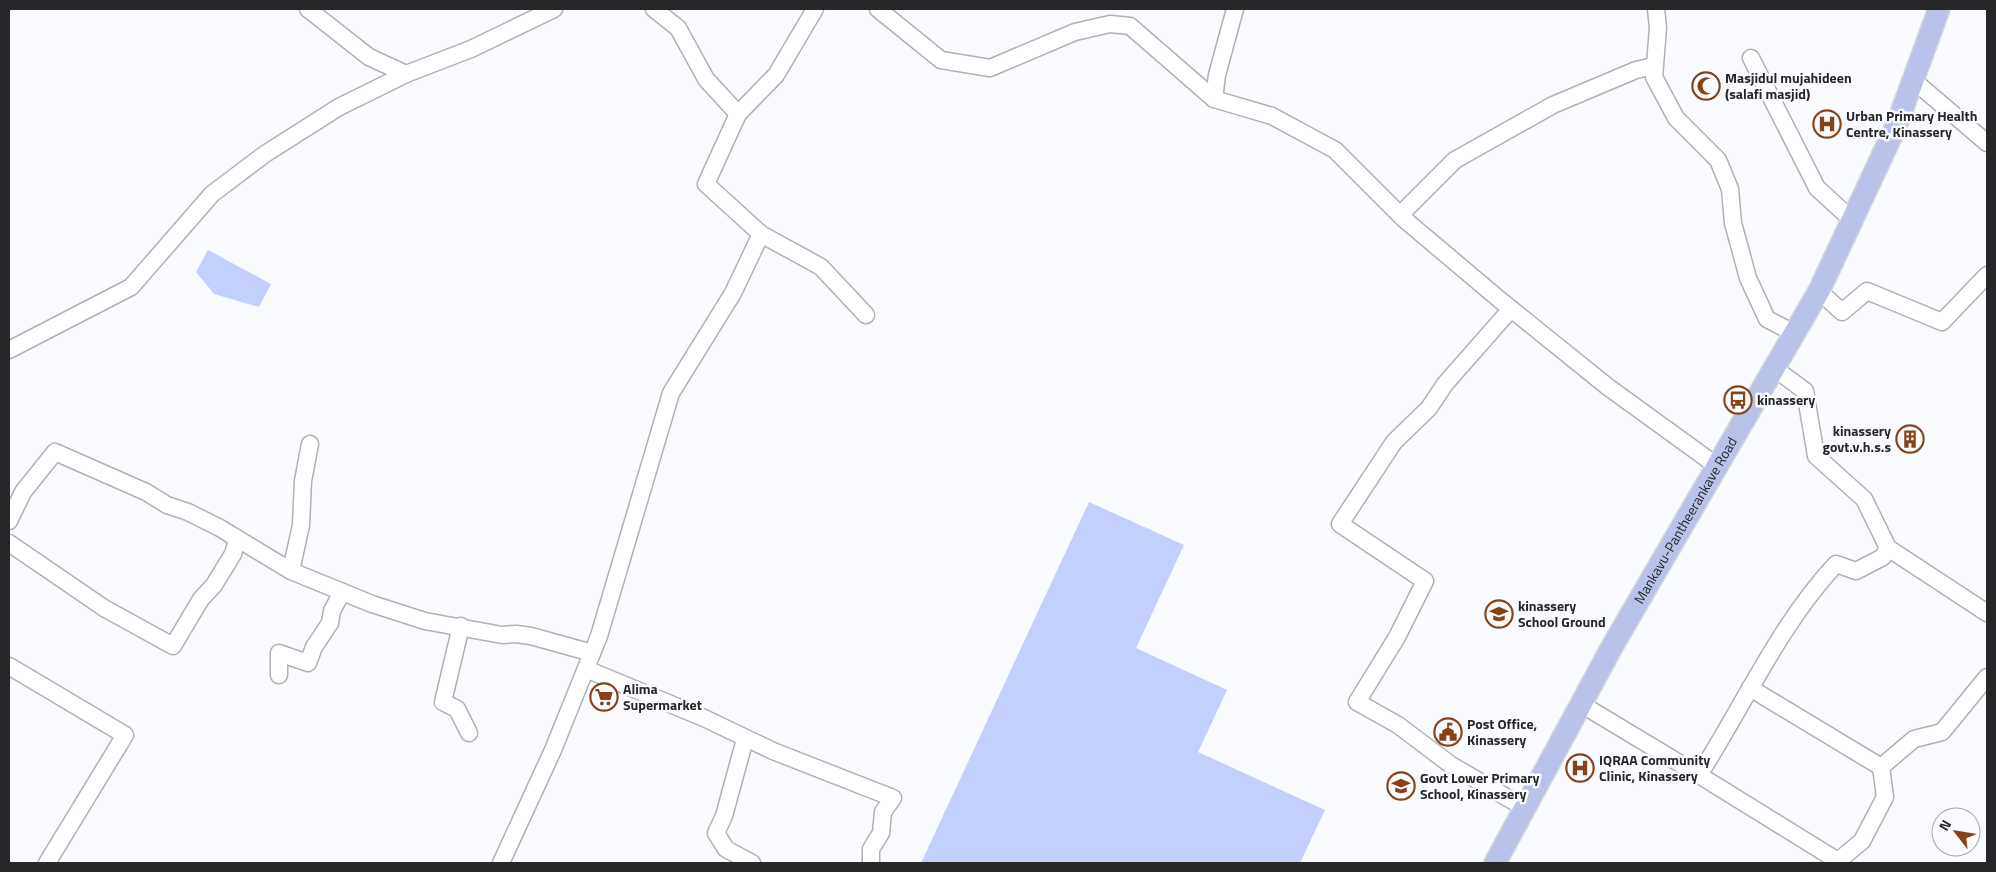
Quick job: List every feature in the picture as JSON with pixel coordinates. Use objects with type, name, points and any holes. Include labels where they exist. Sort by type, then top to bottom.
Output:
[{"type":"main road","name":"Mankavu-Pantheerankave Road","points":[[1498,862],[1581,704],[1819,291],[1898,124],[1939,9]]},
{"type":"street","points":[[308,9],[369,57],[406,74]]},
{"type":"street","points":[[9,350],[131,287],[212,194],[265,154],[338,107],[406,74],[471,49],[554,9]]},
{"type":"street","points":[[654,9],[678,28],[706,79],[738,114]]},
{"type":"street","points":[[815,9],[776,75],[738,114],[706,184],[761,234],[822,267],[866,315]]},
{"type":"street","points":[[878,9],[941,60],[990,68],[1075,32],[1110,24],[1130,26],[1214,99],[1272,116],[1335,150],[1400,214],[1511,309],[1608,387],[1717,466]]},
{"type":"street","points":[[1214,99],[1217,75],[1235,9]]},
{"type":"street","points":[[1656,9],[1658,28],[1654,77],[1676,118],[1718,160],[1730,189],[1733,223],[1748,278],[1767,319],[1794,333]]},
{"type":"street","points":[[1751,58],[1817,188],[1852,220]]},
{"type":"street","points":[[1400,214],[1455,160],[1553,105],[1636,70],[1654,66]]},
{"type":"street","points":[[1913,80],[1987,143]]},
{"type":"street","points":[[501,863],[554,750],[592,653],[671,393],[733,293],[761,234]]},
{"type":"street","points":[[1819,291],[1842,312],[1867,291],[1942,322],[1987,275]]},
{"type":"street","points":[[1511,309],[1445,384],[1429,408],[1394,442],[1340,524],[1425,581],[1397,637],[1357,702],[1398,725],[1451,765],[1525,808]]},
{"type":"street","points":[[1774,368],[1805,392],[1816,456],[1864,499],[1888,548],[1987,613]]},
{"type":"street","points":[[291,571],[301,524],[303,481],[310,444]]},
{"type":"street","points":[[9,521],[23,492],[55,452],[146,492],[167,505],[188,512],[220,528],[236,540],[291,571],[372,604],[425,621],[461,626],[502,635],[531,636],[592,653]]},
{"type":"street","points":[[9,543],[104,608],[173,646],[201,599],[214,585],[233,554],[236,540]]},
{"type":"street","points":[[1699,775],[1790,624],[1836,564],[1856,571],[1883,557],[1888,548]]},
{"type":"street","points":[[279,675],[279,653],[308,663],[314,647],[330,623],[332,611],[342,592]]},
{"type":"street","points":[[461,626],[443,702],[457,709],[469,734]]},
{"type":"street","points":[[9,666],[126,735],[47,863]]},
{"type":"street","points":[[586,669],[697,715],[745,739],[894,798],[883,812],[881,833],[872,849],[871,863]]},
{"type":"street","points":[[1882,767],[1914,739],[1942,732],[1987,677]]},
{"type":"street","points":[[1750,688],[1882,767]]},
{"type":"street","points":[[1581,704],[1842,862],[1862,841],[1885,797],[1882,767]]},
{"type":"street","points":[[745,739],[724,816],[716,833],[726,849],[752,863]]},
{"type":"shaded area","points":[[208,250],[271,284],[259,307],[214,294],[196,272]]},
{"type":"shaded area","points":[[1089,502],[1184,545],[1136,648],[1227,690],[1198,752],[1325,810],[1300,863],[921,863]]},
{"type":"place","name":"Masjidul mujahideen (salafi masjid)","points":[[1706,86]]},
{"type":"place","name":"Urban Primary Health Centre, Kinassery","points":[[1827,124]]},
{"type":"place","name":"kinassery","points":[[1738,400]]},
{"type":"place","name":"kinassery govt.v.h.s.s","points":[[1910,439]]},
{"type":"place","name":"kinassery School Ground","points":[[1499,614]]},
{"type":"place","name":"Alima Supermarket","points":[[604,697]]},
{"type":"place","name":"Post Office, Kinassery","points":[[1448,732]]},
{"type":"place","name":"IQRAA Community Clinic, Kinassery","points":[[1580,768]]},
{"type":"place","name":"Govt Lower Primary School, Kinassery","points":[[1401,786]]}]
